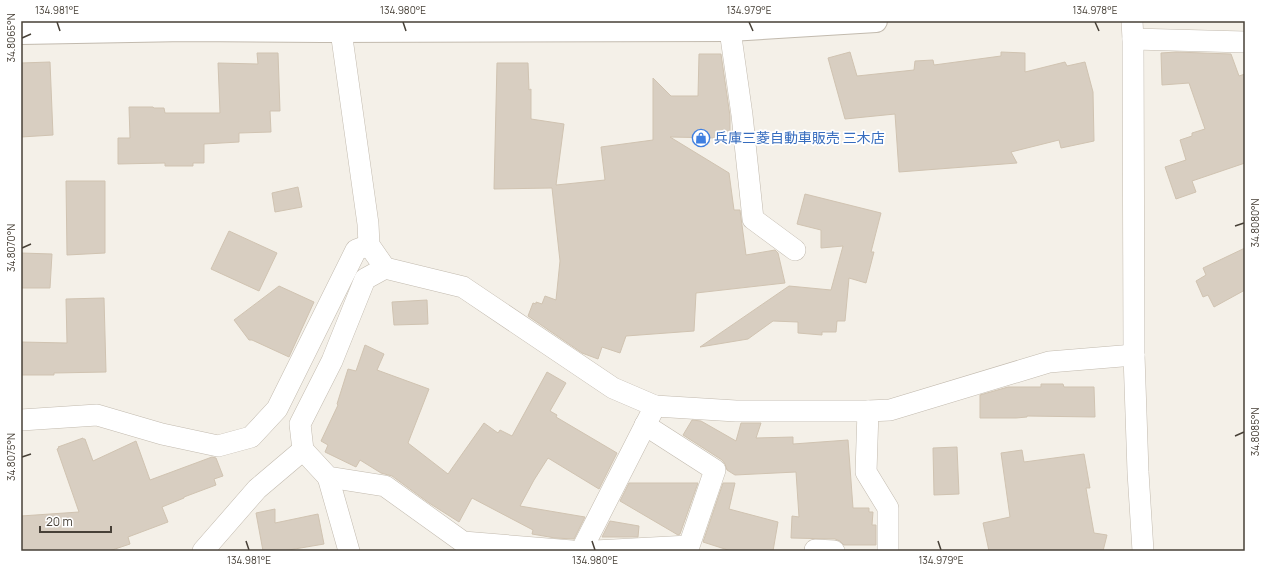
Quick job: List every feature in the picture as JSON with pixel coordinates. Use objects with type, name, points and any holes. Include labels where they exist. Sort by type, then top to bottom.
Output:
[{"type":"street","points":[[21,33],[186,26],[730,26],[876,21]]},
{"type":"street","points":[[341,26],[368,224],[369,245],[385,268]]},
{"type":"street","points":[[730,26],[742,115],[753,219],[795,250]]},
{"type":"street","points":[[1143,551],[1138,472],[1134,356],[1133,30],[1245,42]]},
{"type":"street","points":[[21,420],[97,415],[162,434],[218,446],[251,437],[278,409],[356,250],[369,245]]},
{"type":"street","points":[[349,551],[328,477],[303,450],[300,424],[332,361],[364,279],[385,268],[463,287],[613,388],[655,406],[736,411],[890,410],[1049,362],[1134,356]]},
{"type":"street","points":[[581,551],[655,406]]},
{"type":"street","points":[[868,411],[866,472],[888,508],[888,551]]},
{"type":"street","points":[[595,551],[689,546],[715,470],[645,426]]},
{"type":"street","points":[[203,551],[257,489],[303,450]]},
{"type":"street","points":[[328,477],[385,486],[463,542],[572,551]]},
{"type":"street","points":[[815,551],[834,551]]},
{"type":"building","points":[[850,52],[857,76],[914,70],[915,61],[933,60],[934,65],[1001,56],[1001,52],[1025,53],[1025,72],[1065,62],[1067,66],[1085,62],[1093,92],[1094,141],[1061,148],[1059,140],[1011,152],[1017,163],[899,172],[895,114],[845,119],[828,58]]},
{"type":"building","points":[[1176,52],[1231,54],[1239,76],[1245,74],[1245,163],[1192,181],[1196,192],[1176,199],[1165,167],[1186,160],[1180,140],[1192,136],[1192,133],[1205,129],[1189,83],[1162,85],[1161,53]]},
{"type":"building","points":[[257,53],[278,53],[280,111],[270,111],[271,132],[239,133],[239,142],[204,144],[204,163],[193,163],[193,166],[165,166],[165,163],[118,164],[118,138],[130,138],[129,107],[164,108],[165,113],[220,113],[218,63],[258,64]]},
{"type":"building","points":[[699,54],[721,54],[730,116],[730,131],[720,131],[720,138],[670,137],[729,173],[734,210],[740,210],[746,255],[775,250],[778,253],[785,283],[696,293],[694,331],[626,336],[620,353],[602,347],[598,359],[582,353],[528,316],[533,303],[536,304],[536,302],[542,304],[545,296],[556,300],[560,261],[552,188],[494,189],[497,63],[528,63],[529,90],[531,89],[531,119],[564,124],[556,185],[605,180],[601,147],[653,140],[653,78],[671,96],[698,96]]},
{"type":"building","points":[[50,62],[53,135],[21,137],[21,63]]},
{"type":"building","points":[[66,181],[105,181],[105,253],[67,255]]},
{"type":"building","points":[[298,187],[302,207],[275,212],[272,193]]},
{"type":"building","points":[[805,194],[881,213],[871,252],[874,252],[866,283],[849,278],[845,321],[837,321],[836,332],[822,332],[822,335],[798,333],[798,322],[773,321],[748,339],[700,347],[789,286],[831,290],[843,246],[821,248],[821,230],[797,224]]},
{"type":"building","points":[[229,231],[277,253],[259,291],[211,269]]},
{"type":"building","points":[[1245,248],[1245,290],[1214,307],[1208,295],[1203,297],[1196,281],[1206,275],[1203,268]]},
{"type":"building","points":[[21,253],[52,254],[50,288],[21,288]]},
{"type":"building","points":[[279,286],[314,302],[289,357],[249,340],[234,320]]},
{"type":"building","points":[[104,298],[106,372],[21,375],[21,342],[67,343],[66,299]]},
{"type":"building","points":[[427,300],[428,324],[394,325],[392,302]]},
{"type":"building","points":[[365,345],[384,354],[377,370],[429,389],[408,443],[448,474],[484,423],[498,433],[500,430],[512,436],[547,372],[566,383],[550,411],[557,415],[556,417],[617,453],[599,489],[548,458],[520,506],[585,517],[574,539],[555,538],[532,534],[533,530],[472,498],[459,522],[429,503],[392,476],[381,473],[360,460],[356,467],[325,452],[328,445],[321,441],[338,405],[337,404],[348,369],[356,371]]},
{"type":"building","points":[[1041,384],[1063,384],[1064,387],[1094,387],[1095,417],[1027,416],[1016,418],[980,418],[980,395],[1008,387],[1041,387]]},
{"type":"building","points":[[692,420],[701,421],[736,441],[741,423],[761,423],[756,438],[793,437],[793,444],[848,440],[853,508],[869,508],[869,512],[873,512],[872,525],[876,525],[876,545],[844,545],[835,539],[791,538],[792,516],[799,517],[796,472],[735,475],[727,470],[722,460],[683,435]]},
{"type":"building","points":[[83,438],[85,439],[93,461],[136,441],[150,480],[212,457],[216,458],[223,476],[214,479],[216,485],[162,507],[168,522],[128,537],[130,544],[109,551],[21,551],[21,516],[79,512],[57,449],[59,448],[58,447]]},
{"type":"building","points":[[957,447],[959,494],[934,495],[933,448]]},
{"type":"building","points":[[1022,450],[1024,462],[1084,454],[1090,488],[1086,488],[1094,533],[1107,535],[1103,551],[989,551],[983,523],[1010,517],[1001,453]]},
{"type":"building","points":[[629,483],[698,483],[680,534],[678,535],[620,501]]},
{"type":"building","points":[[723,483],[735,483],[729,509],[778,522],[773,551],[731,551],[703,542]]},
{"type":"building","points":[[275,509],[275,523],[318,514],[324,544],[283,551],[263,551],[256,513]]},
{"type":"building","points":[[610,521],[639,526],[638,537],[602,537]]},
{"type":"place","name":"兵庫三菱自動車販売 三木店","points":[[701,138]]}]
